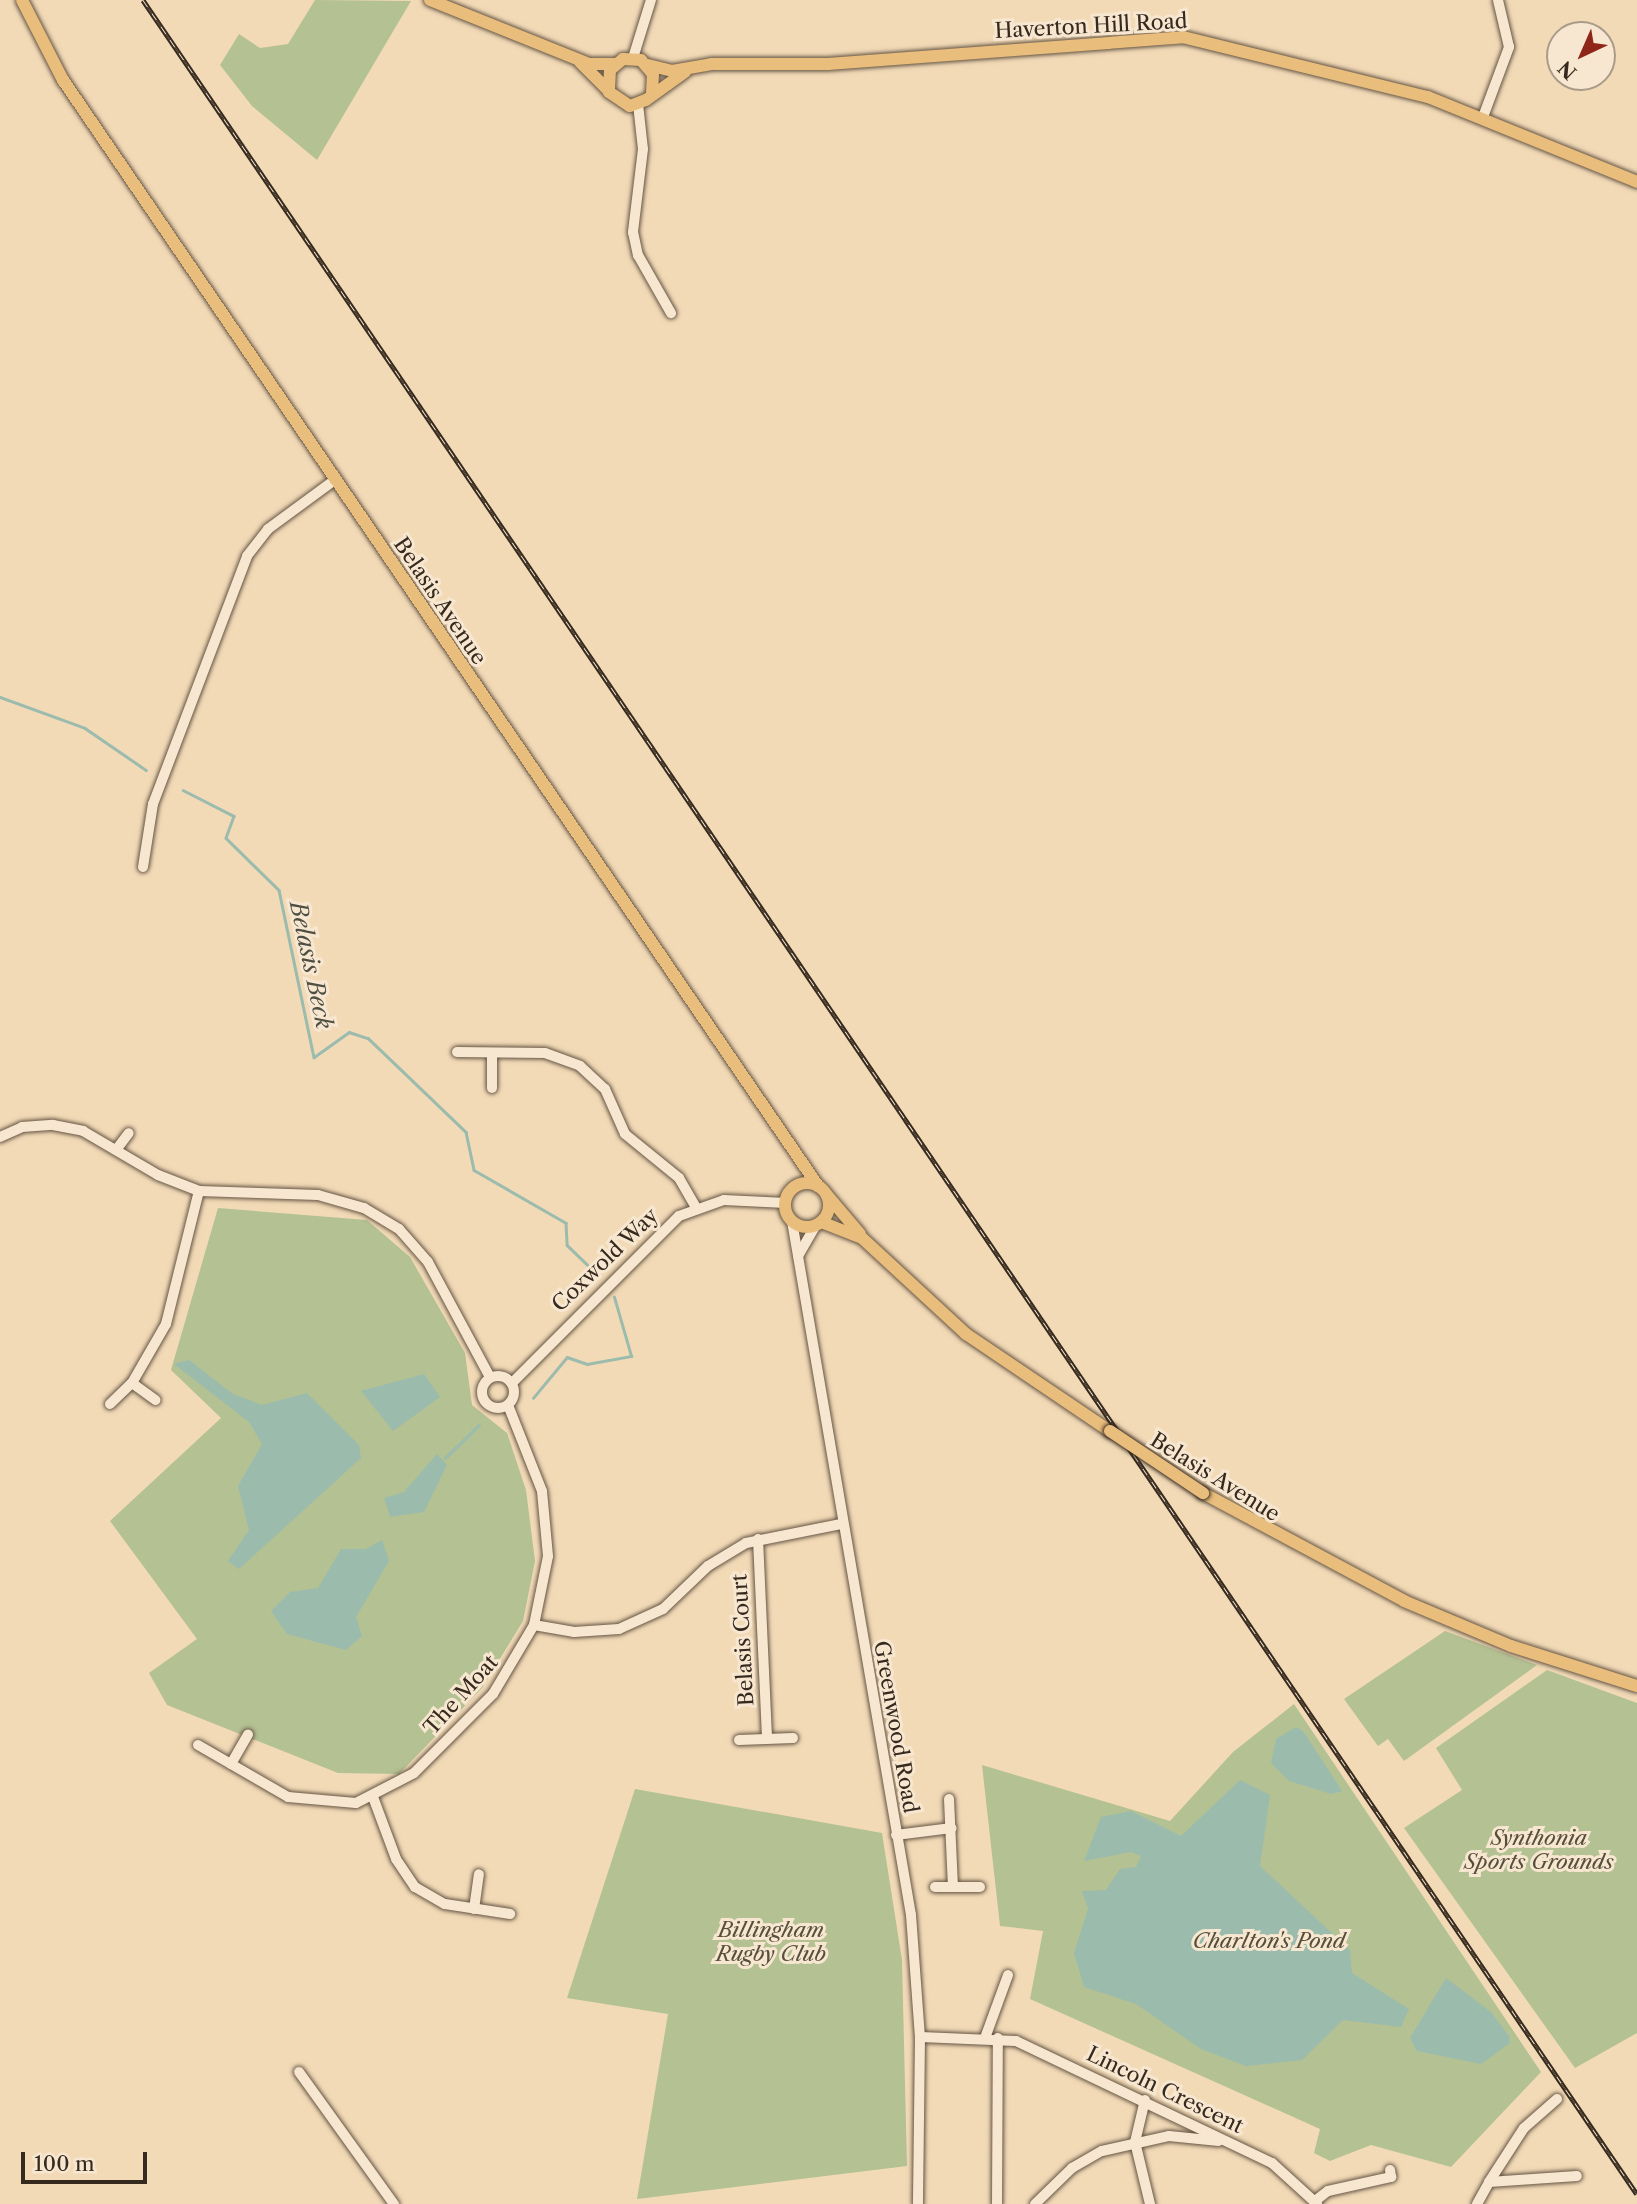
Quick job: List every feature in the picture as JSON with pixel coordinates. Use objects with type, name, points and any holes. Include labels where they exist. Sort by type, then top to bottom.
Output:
[{"type":"main road","name":"Belasis Avenue","points":[[22,0],[62,80],[821,1189],[862,1238],[966,1334],[1203,1493],[1404,1601],[1635,1687]]},
{"type":"main road","points":[[430,0],[576,58],[615,64],[633,58]]},
{"type":"main road","name":"Haverton Hill Road","points":[[633,58],[648,65],[692,68],[1183,37],[1428,97],[1483,117],[1637,182]]},
{"type":"main road","points":[[576,58],[621,104],[638,104]]},
{"type":"main road","points":[[609,92],[615,64]]},
{"type":"main road","points":[[648,65],[652,93]]},
{"type":"main road","name":"Haverton Hill Road","points":[[638,104],[692,68]]},
{"type":"main road","name":"Belasis Avenue","points":[[788,1197],[799,1172],[789,1141]]},
{"type":"main road","points":[[792,1221],[788,1197],[821,1189],[829,1208],[818,1224]]},
{"type":"main road","name":"Belasis Avenue","points":[[792,1221],[818,1224],[862,1238]]},
{"type":"street","points":[[633,58],[651,0]]},
{"type":"street","points":[[1483,117],[1508,47],[1498,0]]},
{"type":"street","points":[[638,104],[643,149],[633,232],[638,255],[671,313]]},
{"type":"street","points":[[143,867],[153,804],[247,556],[268,529],[336,479]]},
{"type":"street","points":[[457,1052],[558,1056],[590,1074],[625,1134],[679,1178],[696,1207]]},
{"type":"street","points":[[492,1054],[492,1088]]},
{"type":"street","points":[[0,1137],[22,1127],[53,1125],[83,1131],[199,1191],[318,1195],[364,1208],[399,1229],[428,1262],[490,1377],[484,1400],[508,1405],[512,1383],[490,1377]]},
{"type":"street","points":[[116,1150],[129,1133]]},
{"type":"street","points":[[110,1404],[132,1382],[166,1324],[199,1191]]},
{"type":"street","name":"Coxwold Way","points":[[512,1383],[667,1226],[696,1207],[724,1200],[788,1197]]},
{"type":"street","name":"Greenwood Road","points":[[792,1221],[915,1952],[920,2037],[918,2204]]},
{"type":"street","points":[[797,1260],[802,1238],[818,1224]]},
{"type":"street","points":[[132,1382],[155,1400]]},
{"type":"street","name":"The Moat","points":[[198,1745],[231,1765],[310,1803],[373,1797],[414,1773],[493,1694],[534,1625],[546,1579],[548,1528],[534,1463],[508,1405]]},
{"type":"street","points":[[534,1625],[587,1632],[636,1623],[675,1600],[719,1558],[758,1539],[841,1524]]},
{"type":"street","name":"Belasis Court","points":[[758,1539],[767,1739]]},
{"type":"street","points":[[231,1765],[248,1734]]},
{"type":"street","points":[[739,1740],[793,1738]]},
{"type":"street","points":[[373,1797],[396,1859],[415,1887],[445,1904],[510,1914]]},
{"type":"street","points":[[949,1799],[953,1887]]},
{"type":"street","points":[[896,1835],[952,1828]]},
{"type":"street","points":[[474,1909],[479,1874]]},
{"type":"street","points":[[935,1887],[980,1887]]},
{"type":"street","points":[[985,2038],[1008,1973]]},
{"type":"street","name":"Lincoln Crescent","points":[[920,2037],[998,2038],[1145,2100],[1272,2163],[1316,2202],[1328,2191],[1391,2176],[1390,2170]]},
{"type":"street","points":[[997,2204],[998,2038]]},
{"type":"street","points":[[299,2072],[394,2204]]},
{"type":"street","points":[[1477,2204],[1524,2128],[1557,2099]]},
{"type":"street","points":[[1145,2100],[1135,2142],[1150,2204]]},
{"type":"street","points":[[1035,2204],[1072,2168],[1135,2142],[1198,2136],[1233,2144]]},
{"type":"street","points":[[1489,2182],[1577,2176]]},
{"type":"green space","points":[[315,0],[411,1],[317,160],[252,106],[220,65],[239,34],[260,48],[288,44]]},
{"type":"green space","points":[[218,1208],[367,1220],[410,1257],[465,1353],[472,1405],[507,1433],[526,1490],[535,1561],[523,1621],[482,1688],[399,1774],[338,1773],[167,1705],[149,1673],[197,1639],[110,1521],[221,1418],[171,1370]]},
{"type":"green space","points":[[1445,1631],[1537,1665],[1404,1761],[1388,1739],[1378,1746],[1344,1699]]},
{"type":"green space","name":"Synthonia Sports Grounds","points":[[1547,1670],[1637,1703],[1637,2033],[1575,2068],[1404,1828],[1462,1790],[1436,1748]]},
{"type":"green space","name":"Charlton's Pond","points":[[1294,1704],[1541,2072],[1451,2167],[1371,2145],[1330,2161],[1314,2153],[1320,2129],[1030,1999],[1043,1931],[1000,1926],[982,1765],[1170,1821],[1233,1752]]},
{"type":"green space","name":"Billingham Rugby Club","points":[[635,1789],[882,1833],[902,1960],[907,2166],[637,2199],[668,2014],[567,1998]]},
{"type":"shaded area","points":[[189,1360],[233,1394],[262,1405],[307,1393],[359,1445],[361,1458],[239,1569],[228,1561],[249,1530],[238,1486],[262,1444],[249,1422],[174,1364]]},
{"type":"shaded area","points":[[424,1374],[440,1397],[393,1431],[361,1391]]},
{"type":"shaded area","points":[[437,1454],[447,1465],[424,1512],[390,1517],[384,1498],[404,1492]]},
{"type":"shaded area","points":[[382,1540],[389,1561],[356,1617],[362,1636],[346,1650],[287,1634],[271,1611],[290,1592],[318,1588],[341,1549],[366,1549]]},
{"type":"shaded area","points":[[1296,1727],[1303,1731],[1342,1791],[1331,1794],[1289,1781],[1271,1763],[1276,1739]]},
{"type":"shaded area","name":"Charlton's Pond","points":[[1240,1780],[1270,1795],[1260,1866],[1350,1950],[1352,1973],[1409,2009],[1401,2027],[1343,2020],[1302,2060],[1246,2066],[1201,2049],[1136,2004],[1084,1987],[1074,1953],[1088,1909],[1082,1891],[1106,1890],[1120,1869],[1136,1867],[1141,1856],[1131,1852],[1084,1861],[1101,1817],[1131,1811],[1181,1836]]},
{"type":"shaded area","points":[[1446,1978],[1491,2012],[1509,2036],[1510,2043],[1481,2064],[1417,2051],[1410,2038]]},
{"type":"waterway","name":"Belasis Beck","points":[[0,697],[85,728],[146,770]]},
{"type":"waterway","name":"Belasis Beck","points":[[183,790],[234,816],[226,838],[279,890],[314,1057],[349,1032],[368,1038],[466,1132],[474,1170],[566,1223],[567,1245],[589,1266]]},
{"type":"waterway","name":"Belasis Beck","points":[[533,1398],[567,1357],[587,1364],[631,1356],[614,1297]]},
{"type":"waterway","name":"Belasis Beck","points":[[445,1458],[479,1425]]},
{"type":"railway","points":[[143,0],[1637,2194]]}]
